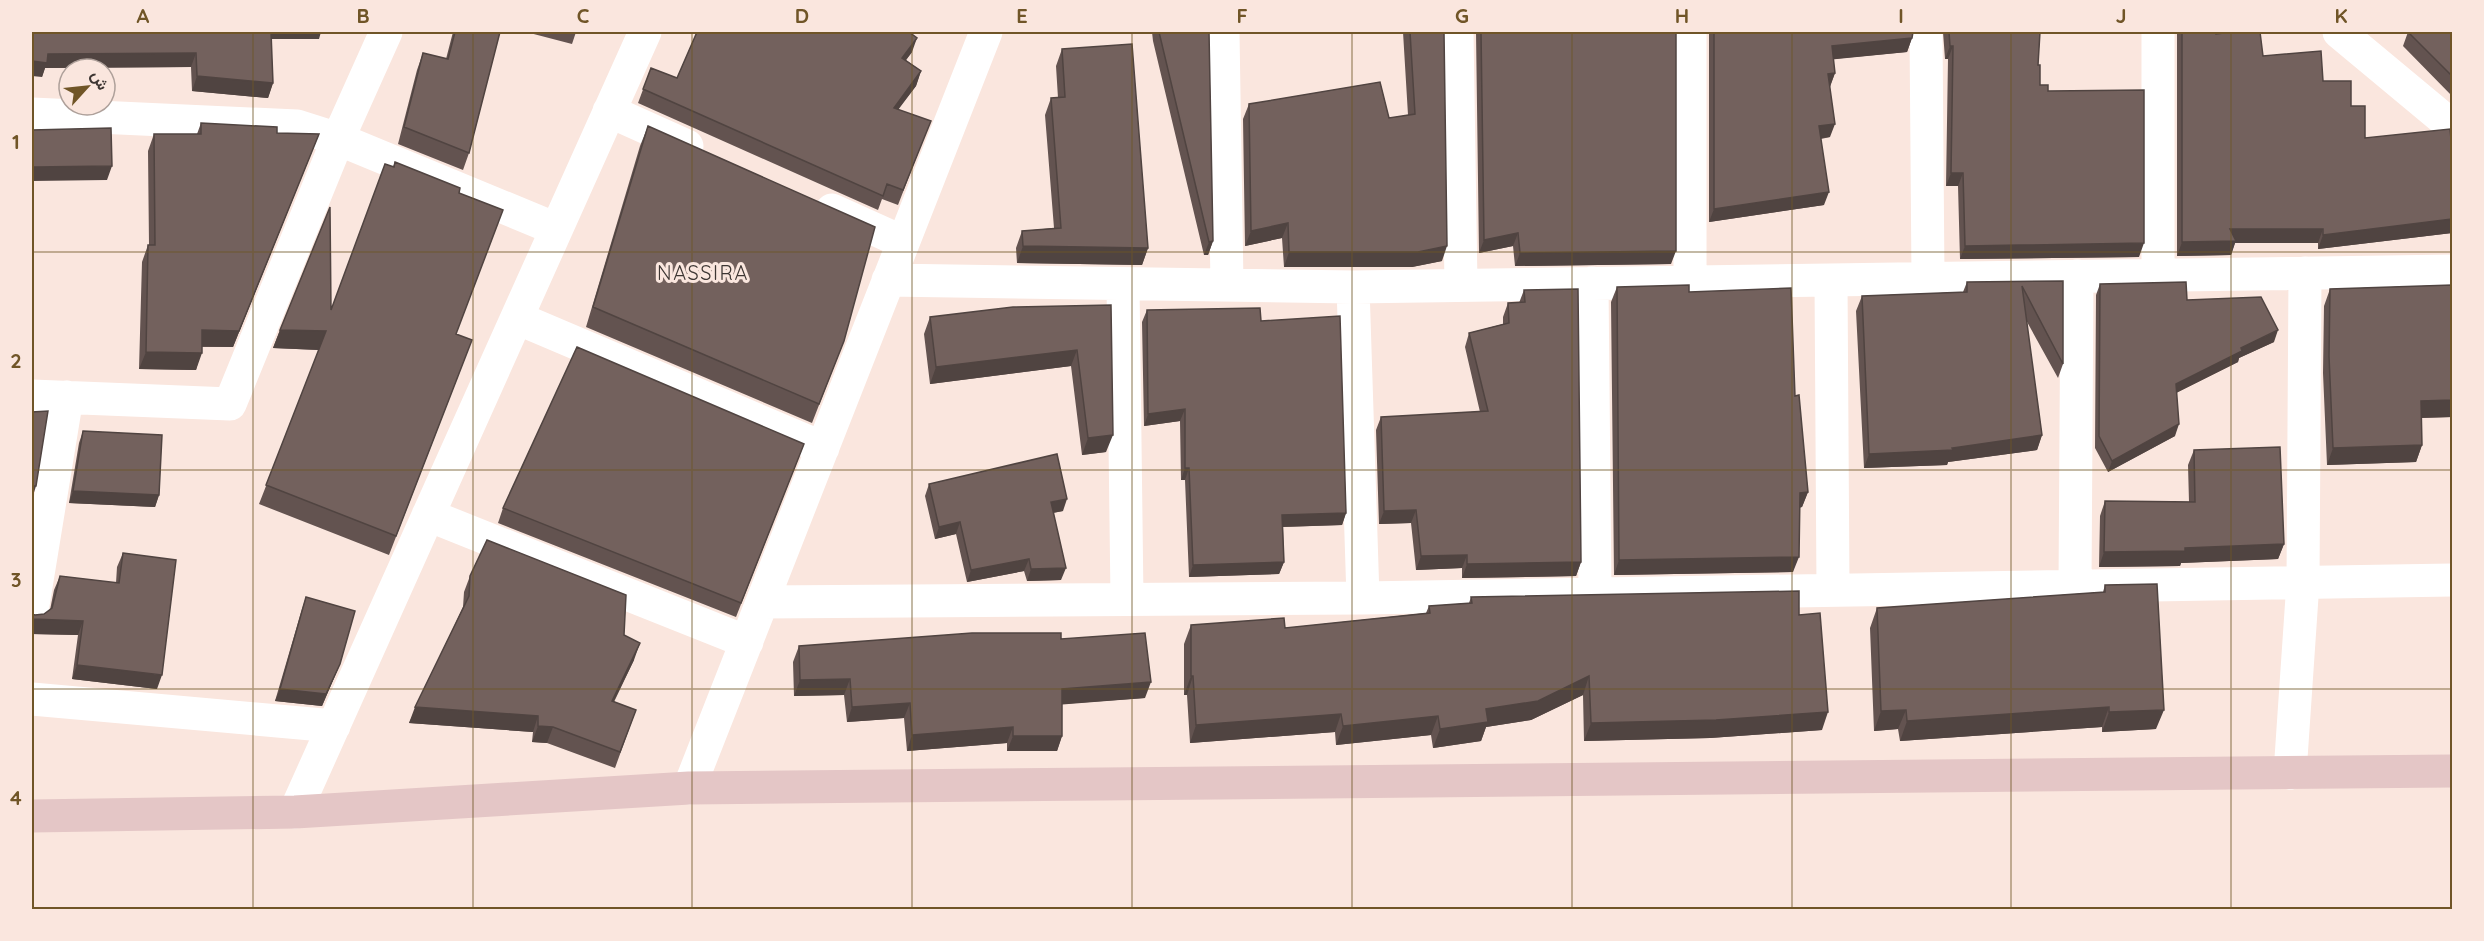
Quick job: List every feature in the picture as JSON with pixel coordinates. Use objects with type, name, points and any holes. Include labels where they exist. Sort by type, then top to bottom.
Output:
[{"type":"main road","points":[[32,816],[295,812],[690,788],[2452,771]]},
{"type":"street","points":[[32,396],[230,404],[338,140],[386,32]]},
{"type":"street","points":[[295,812],[645,32]]},
{"type":"street","points":[[690,788],[986,32]]},
{"type":"street","points":[[1222,32],[1227,285]]},
{"type":"street","points":[[1457,32],[1461,285]]},
{"type":"street","points":[[1690,32],[1690,282]]},
{"type":"street","points":[[1926,32],[1928,279]]},
{"type":"street","points":[[2158,32],[2158,275]]},
{"type":"street","points":[[2339,32],[2452,126]]},
{"type":"street","points":[[609,111],[718,159]]},
{"type":"street","points":[[32,114],[297,126],[338,140],[556,229]]},
{"type":"street","points":[[805,198],[903,242]]},
{"type":"street","points":[[888,280],[1353,287],[2452,271]]},
{"type":"street","points":[[2290,772],[2302,582],[2305,273]]},
{"type":"street","points":[[2075,586],[2078,276]]},
{"type":"street","points":[[1831,279],[1833,590]]},
{"type":"street","points":[[1592,283],[1595,594]]},
{"type":"street","points":[[1123,284],[1127,599]]},
{"type":"street","points":[[1353,287],[1363,598]]},
{"type":"street","points":[[517,318],[823,448]]},
{"type":"street","points":[[32,611],[67,397]]},
{"type":"street","points":[[428,515],[747,642]]},
{"type":"street","points":[[762,602],[1363,598],[2452,580]]},
{"type":"street","points":[[32,699],[334,726]]},
{"type":"building","points":[[32,32],[271,32],[273,83],[197,76],[196,53],[48,54],[47,63],[32,61]]},
{"type":"building","points":[[455,32],[500,32],[469,153],[404,127],[423,53],[448,59]]},
{"type":"building","points":[[697,32],[909,32],[917,38],[902,58],[921,71],[894,108],[931,121],[903,190],[887,184],[883,196],[643,89],[651,68],[677,78]]},
{"type":"building","points":[[1159,32],[1209,32],[1213,241],[1209,242]]},
{"type":"building","points":[[1410,32],[1444,32],[1447,246],[1418,252],[1289,252],[1288,223],[1251,231],[1249,104],[1380,82],[1389,118],[1415,114]]},
{"type":"building","points":[[1481,32],[1676,32],[1676,251],[1520,253],[1518,233],[1484,240]]},
{"type":"building","points":[[1714,32],[1913,32],[1912,38],[1832,46],[1835,73],[1828,74],[1835,124],[1819,126],[1829,192],[1714,209]]},
{"type":"building","points":[[1949,32],[2040,32],[2038,65],[2040,65],[2040,85],[2048,85],[2048,91],[2144,90],[2144,243],[1965,246],[1963,173],[1951,173],[1953,46],[1950,46]]},
{"type":"building","points":[[2182,32],[2216,32],[2216,34],[2260,32],[2263,56],[2321,51],[2323,81],[2351,81],[2351,106],[2365,106],[2365,138],[2450,129],[2452,219],[2323,235],[2323,229],[2230,229],[2236,241],[2182,242]]},
{"type":"building","points":[[2408,32],[2452,32],[2452,76]]},
{"type":"building","points":[[1132,44],[1148,248],[1023,246],[1022,231],[1061,228],[1051,98],[1065,97],[1062,49]]},
{"type":"building","points":[[201,123],[277,127],[277,133],[319,134],[239,331],[202,330],[202,353],[146,352],[148,245],[155,245],[154,134],[201,134]]},
{"type":"building","points":[[648,126],[875,227],[844,341],[819,404],[593,307]]},
{"type":"building","points":[[111,128],[112,166],[32,167],[32,130]]},
{"type":"building","points":[[395,162],[460,188],[459,193],[503,210],[456,334],[472,340],[396,536],[266,485],[326,331],[280,330],[330,207],[331,310],[385,164],[394,167]]},
{"type":"building","points":[[2063,281],[2063,364],[2022,286],[2042,435],[1952,448],[1953,450],[1869,454],[1862,296],[1967,292],[1967,282]]},
{"type":"building","points":[[2186,282],[2187,300],[2261,297],[2278,330],[2176,384],[2179,424],[2112,461],[2099,436],[2100,284]]},
{"type":"building","points":[[1689,285],[1689,292],[1791,288],[1795,396],[1799,395],[1808,492],[1800,493],[1799,557],[1619,560],[1617,287]]},
{"type":"building","points":[[2452,285],[2452,400],[2421,401],[2422,445],[2333,448],[2329,356],[2330,289]]},
{"type":"building","points":[[1578,289],[1581,562],[1467,564],[1467,555],[1421,556],[1416,510],[1384,511],[1381,417],[1488,411],[1469,333],[1509,323],[1508,303],[1525,302],[1524,290]]},
{"type":"building","points":[[1111,305],[1113,435],[1088,438],[1077,350],[936,367],[930,317],[1013,307]]},
{"type":"building","points":[[1260,308],[1261,321],[1340,316],[1346,513],[1282,515],[1284,562],[1193,565],[1189,468],[1185,468],[1185,409],[1148,414],[1147,310]]},
{"type":"building","points":[[577,347],[804,444],[741,603],[503,508]]},
{"type":"building","points":[[48,411],[36,486],[32,486],[32,412]]},
{"type":"building","points":[[83,431],[162,435],[159,495],[73,491]]},
{"type":"building","points":[[2280,447],[2284,544],[2185,548],[2185,551],[2104,552],[2105,501],[2195,502],[2194,450]]},
{"type":"building","points":[[1057,454],[1067,499],[1051,502],[1066,568],[1031,569],[1029,559],[971,570],[960,522],[939,527],[929,484]]},
{"type":"building","points":[[487,540],[626,595],[624,635],[640,643],[612,701],[636,710],[620,752],[553,727],[538,726],[538,716],[415,707],[469,596],[470,576]]},
{"type":"building","points":[[123,553],[176,560],[162,675],[77,665],[83,621],[32,619],[32,614],[44,614],[52,608],[60,576],[119,583]]},
{"type":"building","points":[[2157,584],[2164,710],[2109,712],[2109,707],[1907,721],[1906,710],[1881,711],[1877,608],[2105,592],[2105,585]]},
{"type":"building","points":[[1799,591],[1799,615],[1820,613],[1828,712],[1716,720],[1591,723],[1589,676],[1538,701],[1486,709],[1488,722],[1440,729],[1438,716],[1343,726],[1341,714],[1196,725],[1193,676],[1191,676],[1191,625],[1284,618],[1285,628],[1430,613],[1429,606],[1472,603],[1471,597]]},
{"type":"building","points":[[306,597],[355,611],[340,664],[326,694],[280,689]]},
{"type":"building","points":[[972,633],[1061,633],[1061,639],[1145,633],[1151,682],[1062,689],[1062,736],[1013,736],[1013,727],[912,735],[910,703],[852,707],[850,679],[800,680],[799,646]]},
{"type":"district","name":"NASSIRA","points":[[703,273]]}]
